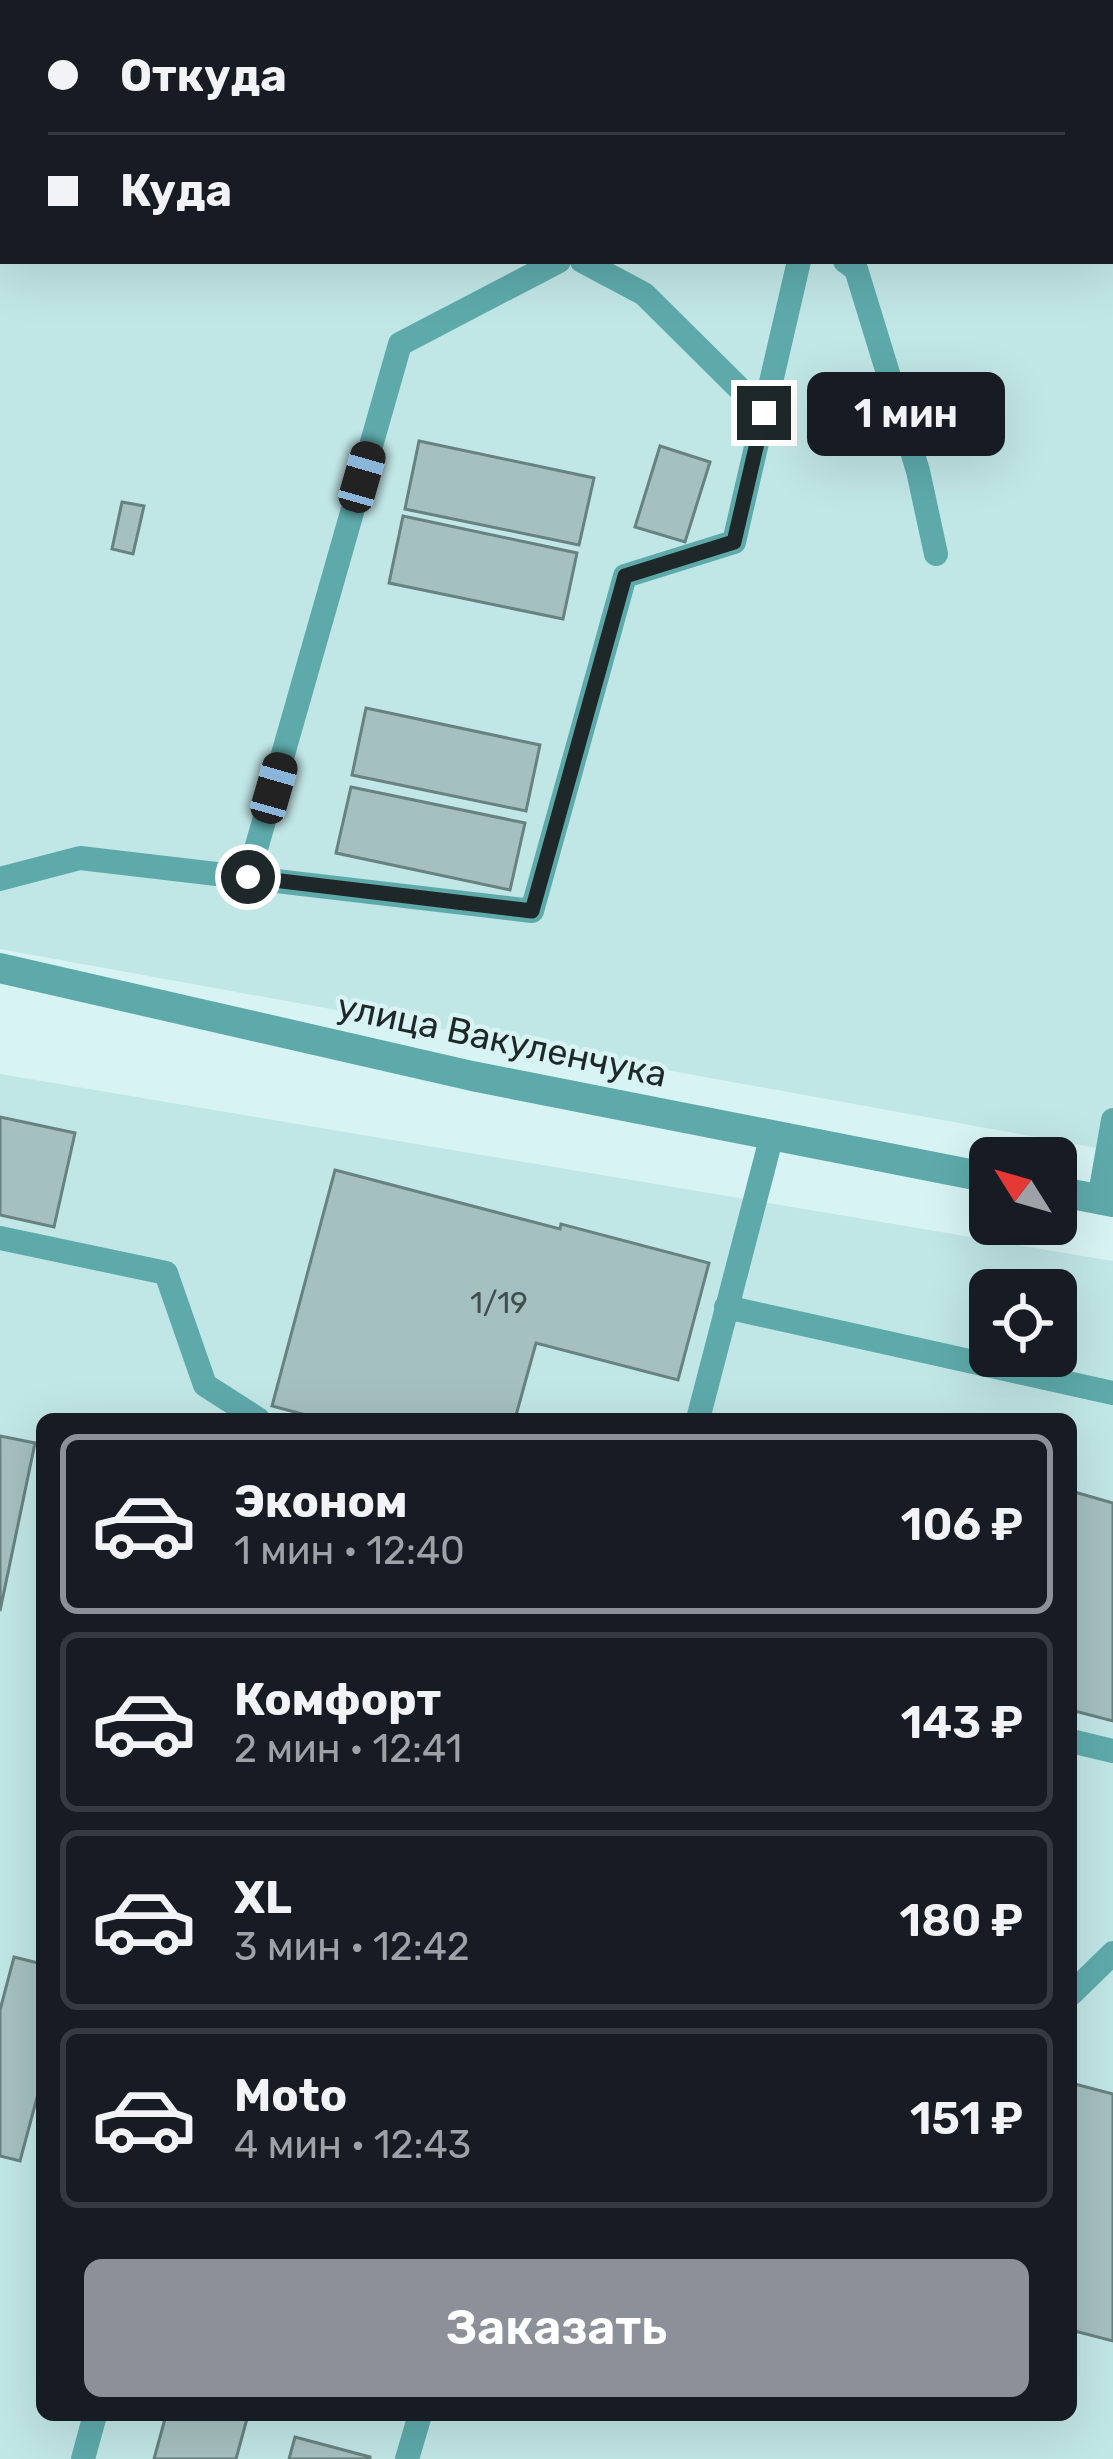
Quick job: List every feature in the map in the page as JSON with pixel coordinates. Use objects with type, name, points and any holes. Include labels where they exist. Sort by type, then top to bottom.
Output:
[{"type":"street","name":"улица Вакуленчука","points":[[0,968],[472,1076],[969,1174]]},
{"type":"lane","points":[[248,877],[400,344],[554,264]]},
{"type":"lane","points":[[588,264],[644,294],[764,413]]},
{"type":"lane","points":[[0,879],[80,858],[532,911],[625,576],[734,542],[798,264]]},
{"type":"lane","points":[[849,264],[856,269],[918,471],[936,554]]},
{"type":"lane","points":[[1106,1201],[1113,1120]]},
{"type":"lane","points":[[700,1413],[772,1135]]},
{"type":"lane","points":[[0,1238],[166,1273],[205,1385],[249,1413]]},
{"type":"lane","points":[[727,1307],[1113,1393]]},
{"type":"lane","points":[[1077,1742],[1113,1751]]},
{"type":"lane","points":[[1077,1988],[1113,1953]]},
{"type":"lane","points":[[82,2459],[93,2421]]},
{"type":"lane","points":[[407,2459],[418,2421]]},
{"type":"shaded area","points":[[0,264],[1113,264],[1113,1151],[1077,1144],[1077,1137],[1036,1137],[0,949]]},
{"type":"shaded area","points":[[0,1074],[969,1237],[969,1245],[1018,1245],[1113,1261],[1113,2459],[0,2459]]},
{"type":"building","points":[[419,441],[594,478],[579,545],[405,509]]},
{"type":"building","points":[[660,446],[710,462],[685,542],[635,527]]},
{"type":"building","points":[[122,502],[144,506],[133,554],[112,549]]},
{"type":"building","points":[[403,516],[577,553],[563,619],[389,583]]},
{"type":"building","points":[[366,708],[540,745],[526,811],[352,775]]},
{"type":"building","points":[[351,787],[525,823],[510,890],[336,853]]},
{"type":"building","points":[[0,1117],[75,1133],[54,1227],[0,1215]]},
{"type":"building","points":[[335,1170],[709,1263],[678,1380],[536,1343],[517,1413],[298,1413],[272,1406]]},
{"type":"building","points":[[0,1436],[35,1443],[0,1611]]},
{"type":"building","points":[[1077,1493],[1113,1503],[1113,1721],[1077,1712]]},
{"type":"building","points":[[14,1957],[36,1962],[36,2101],[20,2161],[0,2156],[0,2010]]},
{"type":"building","points":[[1077,2085],[1113,2094],[1113,2341],[1077,2332]]},
{"type":"building","points":[[164,2421],[246,2421],[236,2459],[154,2459]]},
{"type":"building","points":[[295,2437],[370,2457],[370,2459],[289,2459]]},
{"type":"route","points":[[248,877],[532,911],[625,576],[734,542],[764,413]]}]
